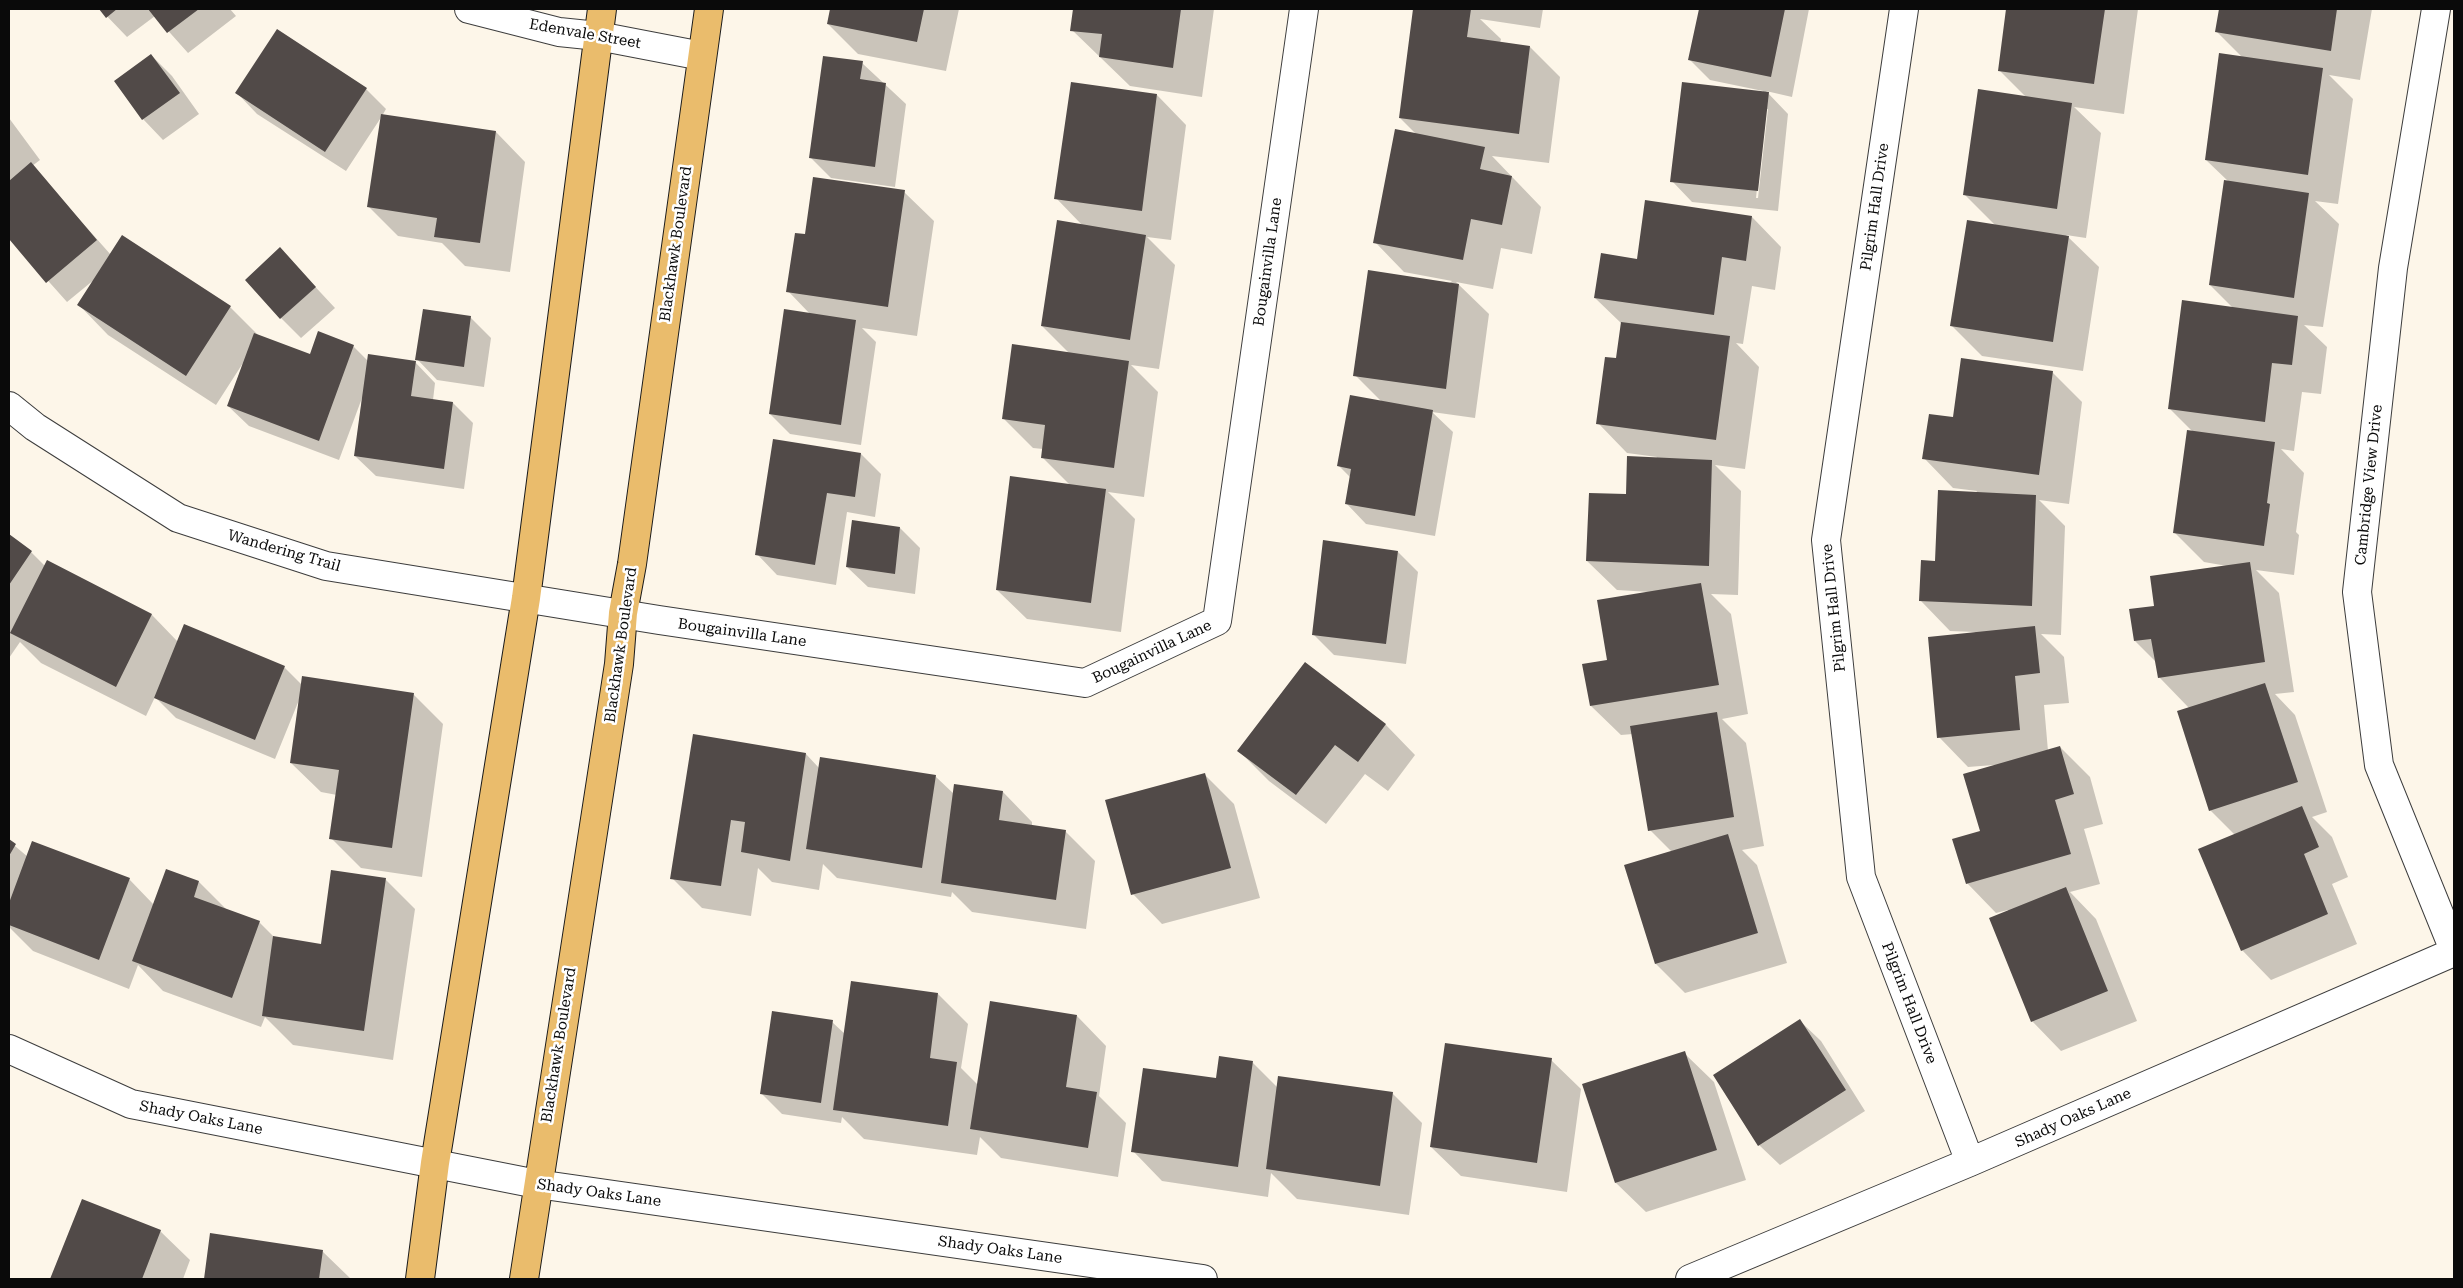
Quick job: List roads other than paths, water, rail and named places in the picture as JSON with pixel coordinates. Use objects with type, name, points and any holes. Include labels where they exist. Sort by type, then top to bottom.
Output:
[{"type":"main road","points":[[420,1279],[435,1163],[526,598],[602,9]]},
{"type":"main road","name":"Blackhawk Boulevard","points":[[524,1279],[537,1184],[619,664],[623,613],[632,564],[709,9]]},
{"type":"street","name":"Edenvale Street","points":[[469,9],[559,32],[598,36],[702,56]]},
{"type":"street","name":"Bougainvilla Lane","points":[[623,613],[669,622],[1085,683],[1218,621],[1304,9]]},
{"type":"street","name":"Pilgrim Hall Drive","points":[[1904,9],[1826,540],[1862,877],[1970,1162]]},
{"type":"street","name":"Cambridge View Drive","points":[[2436,9],[2393,268],[2357,592],[2379,765],[2454,951]]},
{"type":"street","name":"Wandering Trail","points":[[9,406],[35,427],[178,518],[326,566],[623,613]]},
{"type":"street","name":"Shady Oaks Lane","points":[[1690,1279],[1970,1162],[2454,951]]},
{"type":"street","name":"Shady Oaks Lane","points":[[9,1049],[131,1104],[537,1184],[1203,1279]]}]
